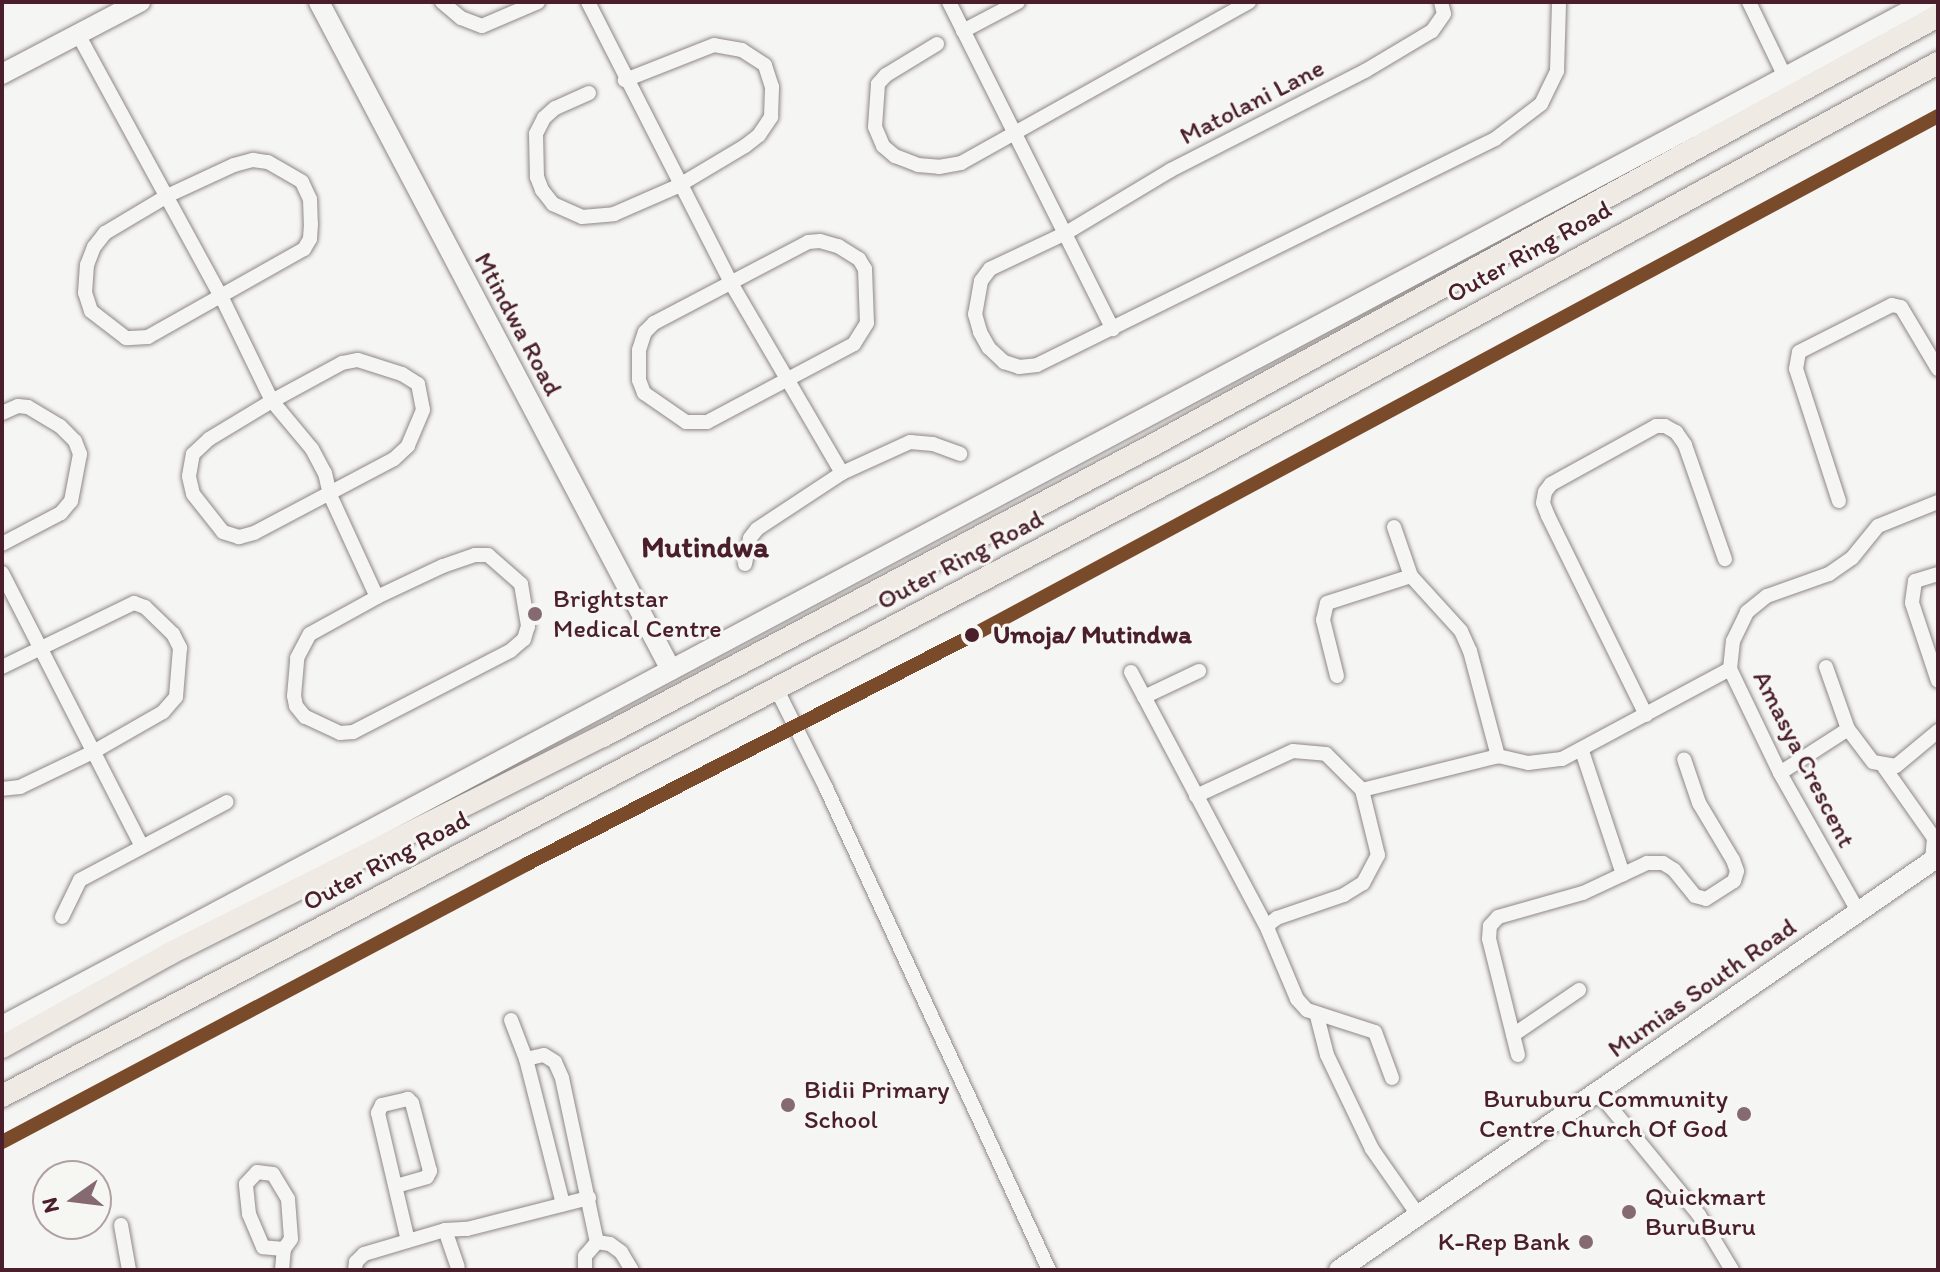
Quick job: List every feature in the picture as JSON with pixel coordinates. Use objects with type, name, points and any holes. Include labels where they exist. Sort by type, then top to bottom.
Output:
[{"type":"main road","points":[[2,74],[140,2]]},
{"type":"main road","name":"Mtindwa Road","points":[[319,2],[671,670]]},
{"type":"main road","points":[[2,1026],[1926,2]]},
{"type":"main road","name":"Outer Ring Road","points":[[2,1047],[171,953],[562,758],[1153,445],[1938,16]]},
{"type":"main road","name":"Outer Ring Road","points":[[2,1096],[1199,466],[1938,63]]},
{"type":"main road","points":[[1727,129],[1752,95]]},
{"type":"main road","name":"Mumias South Road","points":[[1339,1270],[1935,860]]},
{"type":"street","points":[[442,2],[461,18],[482,26],[538,2]]},
{"type":"street","points":[[588,2],[678,186],[786,382],[842,473]]},
{"type":"street","points":[[949,2],[1113,329]]},
{"type":"street","points":[[963,31],[1018,2]]},
{"type":"street","points":[[937,44],[886,75],[878,84],[875,127],[883,146],[918,165],[939,167],[961,163],[1249,2]]},
{"type":"street","name":"Matolani Lane","points":[[1066,233],[1171,170],[1365,71],[1432,31],[1444,14],[1441,2]]},
{"type":"street","points":[[1066,233],[990,269],[976,297],[980,332],[1004,362],[1019,367],[1037,365],[1495,139],[1541,104],[1557,71],[1559,2]]},
{"type":"street","points":[[1749,2],[1786,79]]},
{"type":"street","points":[[79,36],[222,298],[272,401],[312,449],[325,473],[330,495],[377,597]]},
{"type":"street","points":[[589,93],[555,108],[544,118],[536,134],[537,177],[553,204],[582,217],[602,218],[678,186],[759,135],[771,117],[772,87],[765,65],[742,50],[714,45],[625,80]]},
{"type":"street","points":[[253,160],[268,162],[302,182],[310,199],[310,239],[304,249],[222,298],[137,340],[126,338],[91,311],[85,293],[87,265],[94,247],[105,233],[167,196],[234,165],[253,160]]},
{"type":"street","points":[[808,242],[838,246],[859,259],[865,269],[867,323],[863,334],[854,344],[786,382],[707,422],[686,422],[644,393],[639,380],[639,350],[645,332],[654,323],[808,242]]},
{"type":"street","points":[[1839,501],[1796,369],[1799,352],[1892,305],[1901,307],[1937,362]]},
{"type":"street","points":[[358,360],[402,374],[418,384],[423,410],[408,446],[394,459],[330,495],[239,537],[223,532],[200,506],[189,476],[193,454],[209,439],[329,369],[358,360]]},
{"type":"street","points":[[2,413],[18,406],[28,407],[60,426],[75,441],[80,454],[71,501],[61,513],[2,544]]},
{"type":"street","points":[[1646,715],[1548,516],[1543,503],[1545,492],[1551,484],[1656,426],[1665,426],[1676,432],[1685,445],[1725,559]]},
{"type":"street","points":[[745,564],[750,538],[757,529],[842,473],[910,442],[933,444],[960,454]]},
{"type":"street","name":"Amasya Crescent","points":[[1858,911],[1780,773],[1730,669],[1733,641],[1747,612],[1767,596],[1845,565],[1878,526],[1938,502]]},
{"type":"street","points":[[1394,527],[1411,576],[1461,631],[1478,674],[1498,756]]},
{"type":"street","points":[[488,555],[521,584],[528,626],[524,639],[510,651],[353,732],[340,733],[326,729],[305,717],[296,706],[294,696],[302,644],[310,634],[377,597],[443,566],[488,555]]},
{"type":"street","points":[[2,573],[142,846]]},
{"type":"street","points":[[1938,574],[1915,581],[1912,603],[1938,681]]},
{"type":"street","points":[[1337,676],[1323,620],[1327,603],[1411,576]]},
{"type":"street","points":[[2,667],[134,603],[145,607],[173,634],[180,648],[176,697],[163,712],[95,751],[20,787],[2,789]]},
{"type":"street","points":[[1826,667],[1848,729],[1873,762],[1884,767],[1896,766],[1938,731]]},
{"type":"street","points":[[1362,790],[1498,756],[1528,763],[1562,759],[1730,669]]},
{"type":"street","points":[[1144,697],[1199,671]]},
{"type":"street","points":[[1131,672],[1268,930],[1297,999],[1317,1016],[1362,1025],[1375,1032],[1392,1078]]},
{"type":"street","points":[[777,690],[826,788],[1049,1270]]},
{"type":"street","points":[[1780,773],[1848,729]]},
{"type":"street","points":[[1196,796],[1293,751],[1326,754],[1362,790],[1378,855],[1363,883],[1344,895],[1277,918],[1269,924],[1268,930]]},
{"type":"street","points":[[1582,751],[1623,874]]},
{"type":"street","points":[[1518,1055],[1489,939],[1490,926],[1498,917],[1583,893],[1647,863],[1663,863],[1674,870],[1695,896],[1706,899],[1734,881],[1737,871],[1733,860],[1699,803],[1684,759]]},
{"type":"street","points":[[1884,767],[1934,838],[1935,860]]},
{"type":"street","points":[[62,917],[80,880],[227,802]]},
{"type":"street","points":[[1513,1035],[1579,990]]},
{"type":"street","points":[[1317,1016],[1327,1055],[1372,1149],[1419,1216]]},
{"type":"street","points":[[511,1020],[526,1059],[563,1204]]},
{"type":"street","points":[[526,1059],[544,1055],[555,1062],[562,1078],[597,1242]]},
{"type":"street","points":[[1598,1092],[1699,1215],[1732,1270]]},
{"type":"street","points":[[396,1186],[427,1177],[430,1171],[412,1103],[408,1099],[379,1108],[396,1186],[408,1241]]},
{"type":"street","points":[[282,1270],[284,1249],[291,1239],[288,1199],[273,1174],[257,1172],[246,1184],[245,1198],[254,1231],[263,1247],[284,1249]]},
{"type":"street","points":[[355,1270],[356,1262],[364,1254],[445,1230],[467,1229],[589,1198]]},
{"type":"street","points":[[121,1225],[129,1270]]},
{"type":"street","points":[[445,1230],[455,1269],[475,1270]]},
{"type":"street","points":[[585,1270],[585,1256],[597,1242]]},
{"type":"street","points":[[597,1242],[610,1244],[621,1252],[632,1270]]},
{"type":"transit line","points":[[2,1142],[527,864],[973,635],[1938,116]]},
{"type":"place","name":"Brightstar Medical Centre","points":[[535,614]]},
{"type":"place","name":"Umoja/ Mutindwa","points":[[972,635]]},
{"type":"place","name":"Bidii Primary School","points":[[788,1105]]},
{"type":"place","name":"Buruburu Community Centre Church Of God","points":[[1744,1114]]},
{"type":"place","name":"Quickmart BuruBuru","points":[[1629,1212]]},
{"type":"place","name":"K-Rep Bank","points":[[1586,1242]]},
{"type":"district","name":"Mutindwa","points":[[705,547]]}]
